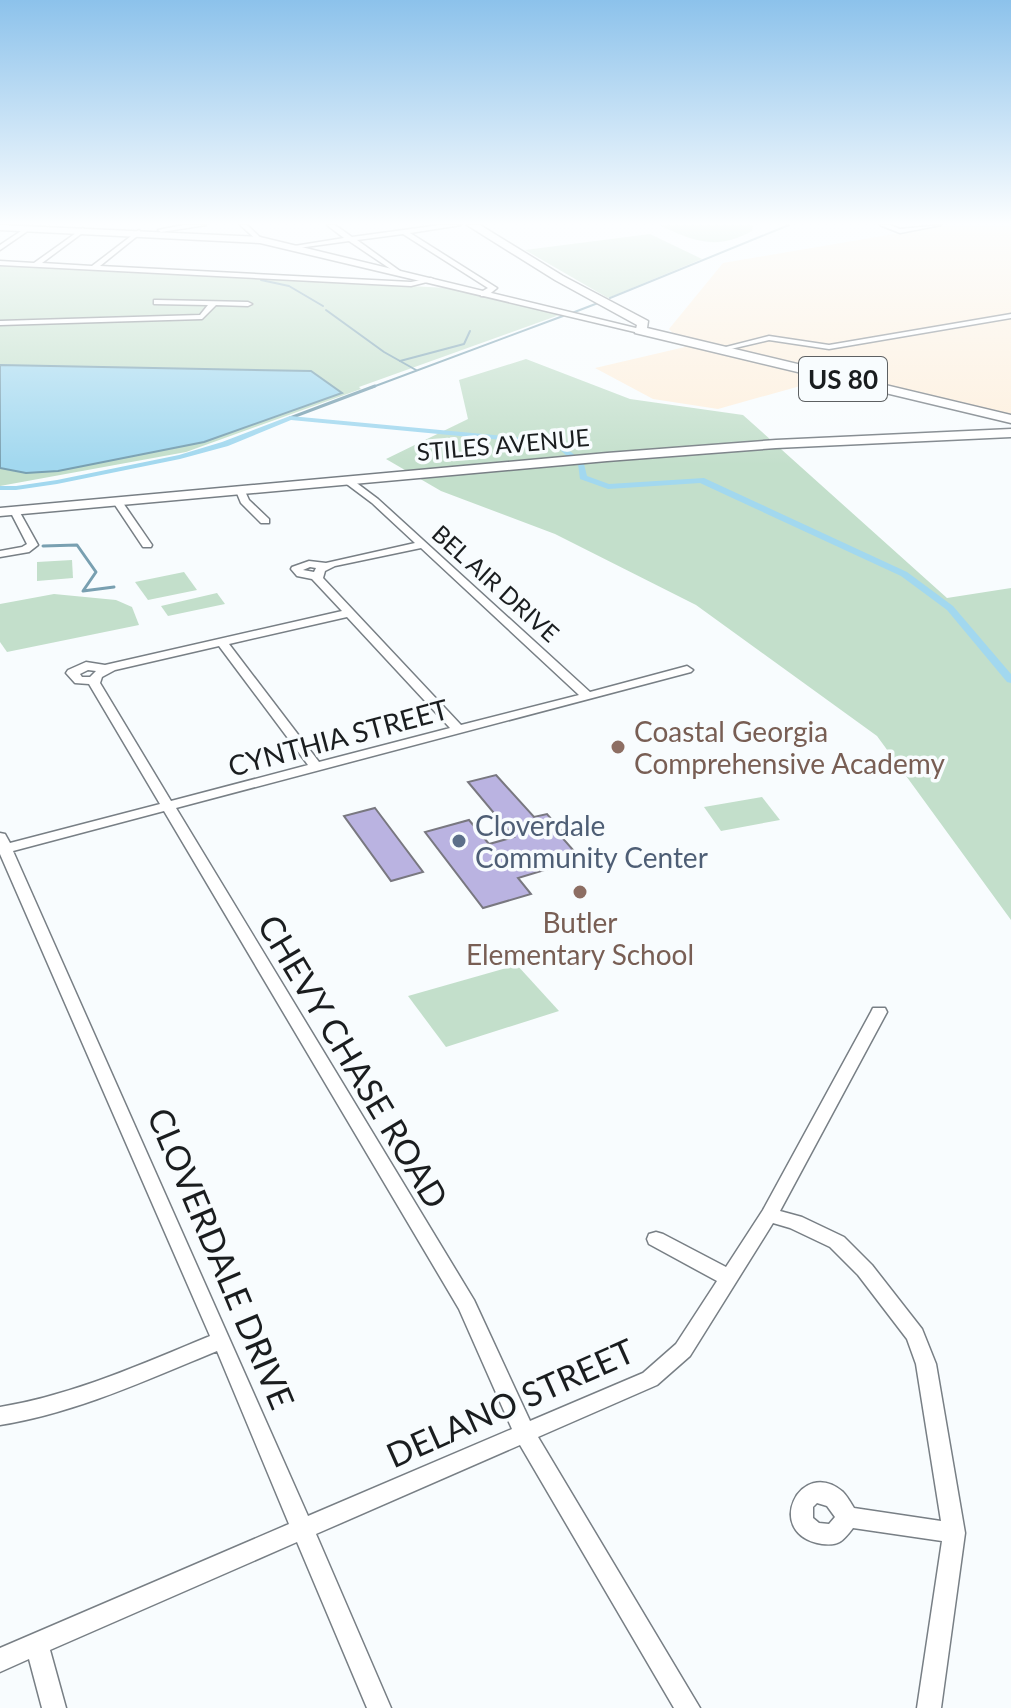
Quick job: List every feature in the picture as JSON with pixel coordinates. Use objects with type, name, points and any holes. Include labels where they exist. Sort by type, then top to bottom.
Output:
[{"type":"main road","name":"US 80","points":[[608,305],[644,324],[639,330],[1011,419]]},
{"type":"main road","name":"US 80","points":[[616,305],[676,339]]},
{"type":"street","points":[[0,323],[202,317],[213,305]]},
{"type":"street","points":[[530,305],[639,330]]},
{"type":"street","points":[[722,349],[769,338],[829,347],[1011,316]]},
{"type":"street","name":"STILES AVENUE","points":[[8,512],[776,444],[1011,433]]},
{"type":"street","name":"BEL AIR DRIVE","points":[[354,480],[588,696]]},
{"type":"street","points":[[241,491],[244,501],[265,521]]},
{"type":"street","points":[[118,502],[147,545]]},
{"type":"street","points":[[0,554],[31,547],[33,543],[8,512]]},
{"type":"street","points":[[317,576],[301,574],[296,569],[309,564],[326,566],[422,545]]},
{"type":"street","points":[[317,576],[326,566]]},
{"type":"street","points":[[317,576],[319,582],[459,731]]},
{"type":"street","name":"CHEVY CHASE ROAD","points":[[350,613],[222,642],[100,675],[166,807],[467,1306],[525,1434],[688,1708]]},
{"type":"street","points":[[222,642],[316,767]]},
{"type":"street","name":"CYNTHIA STREET","points":[[2,845],[166,807],[687,670]]},
{"type":"street","name":"CLOVERDALE DRIVE","points":[[2,845],[222,1340],[379,1708]]},
{"type":"street","name":"DELANO STREET","points":[[0,1660],[650,1379],[683,1350],[769,1215],[879,1012]]},
{"type":"street","points":[[769,1215],[795,1222],[837,1242],[865,1270],[915,1335],[926,1364],[954,1533],[929,1708]]},
{"type":"street","points":[[656,1239],[727,1277]]},
{"type":"street","points":[[0,1416],[25,1412],[125,1380],[222,1340]]},
{"type":"street","points":[[848,1517],[954,1533]]},
{"type":"street","points":[[37,1644],[54,1708]]},
{"type":"shaded area","points":[[689,305],[1011,305],[1011,414],[843,374],[718,409],[653,399],[595,368],[685,347],[669,329]]},
{"type":"green space","points":[[0,305],[521,305],[562,314],[186,452],[0,486]]},
{"type":"green space","points":[[526,359],[630,399],[743,415],[947,598],[1011,588],[1011,920],[877,736],[696,605],[555,534],[441,491],[386,459],[468,419],[459,380]]},
{"type":"green space","points":[[72,560],[73,578],[37,581],[37,562]]},
{"type":"green space","points":[[184,572],[197,590],[148,600],[135,582]]},
{"type":"green space","points":[[217,593],[225,604],[168,616],[161,606]]},
{"type":"green space","points":[[54,594],[116,600],[132,607],[139,625],[7,652],[0,642],[0,604]]},
{"type":"green space","points":[[762,797],[780,820],[721,831],[704,807]]},
{"type":"green space","points":[[517,965],[559,1011],[446,1047],[408,996]]},
{"type":"water","points":[[0,365],[311,371],[342,393],[204,442],[58,471],[26,473],[0,468]]},
{"type":"building","name":"Cloverdale Community Center","points":[[496,775],[534,817],[547,814],[563,832],[558,833],[581,859],[518,878],[531,894],[483,908],[425,832],[469,820],[489,844],[514,837],[468,782]]},
{"type":"building","points":[[375,808],[423,872],[391,881],[344,816]]},
{"type":"waterway","points":[[572,313],[594,305]]},
{"type":"waterway","points":[[326,310],[400,361]]},
{"type":"waterway","points":[[370,388],[563,316]]},
{"type":"waterway","points":[[400,361],[464,344],[470,331]]},
{"type":"waterway","points":[[400,361],[416,370]]},
{"type":"waterway","points":[[290,418],[375,386]]},
{"type":"waterway","points":[[0,488],[57,482],[180,457],[225,444],[290,418],[557,443],[572,456]]},
{"type":"waterway","points":[[581,466],[583,477],[608,487],[701,480],[904,574],[950,608],[1011,680]]},
{"type":"waterway","points":[[43,546],[77,545],[96,572],[83,591],[114,587]]},
{"type":"place","name":"Coastal Georgia Comprehensive Academy","points":[[618,747]]},
{"type":"place","name":"Cloverdale Community Center","points":[[459,841]]},
{"type":"place","name":"Butler Elementary School","points":[[580,892]]}]
